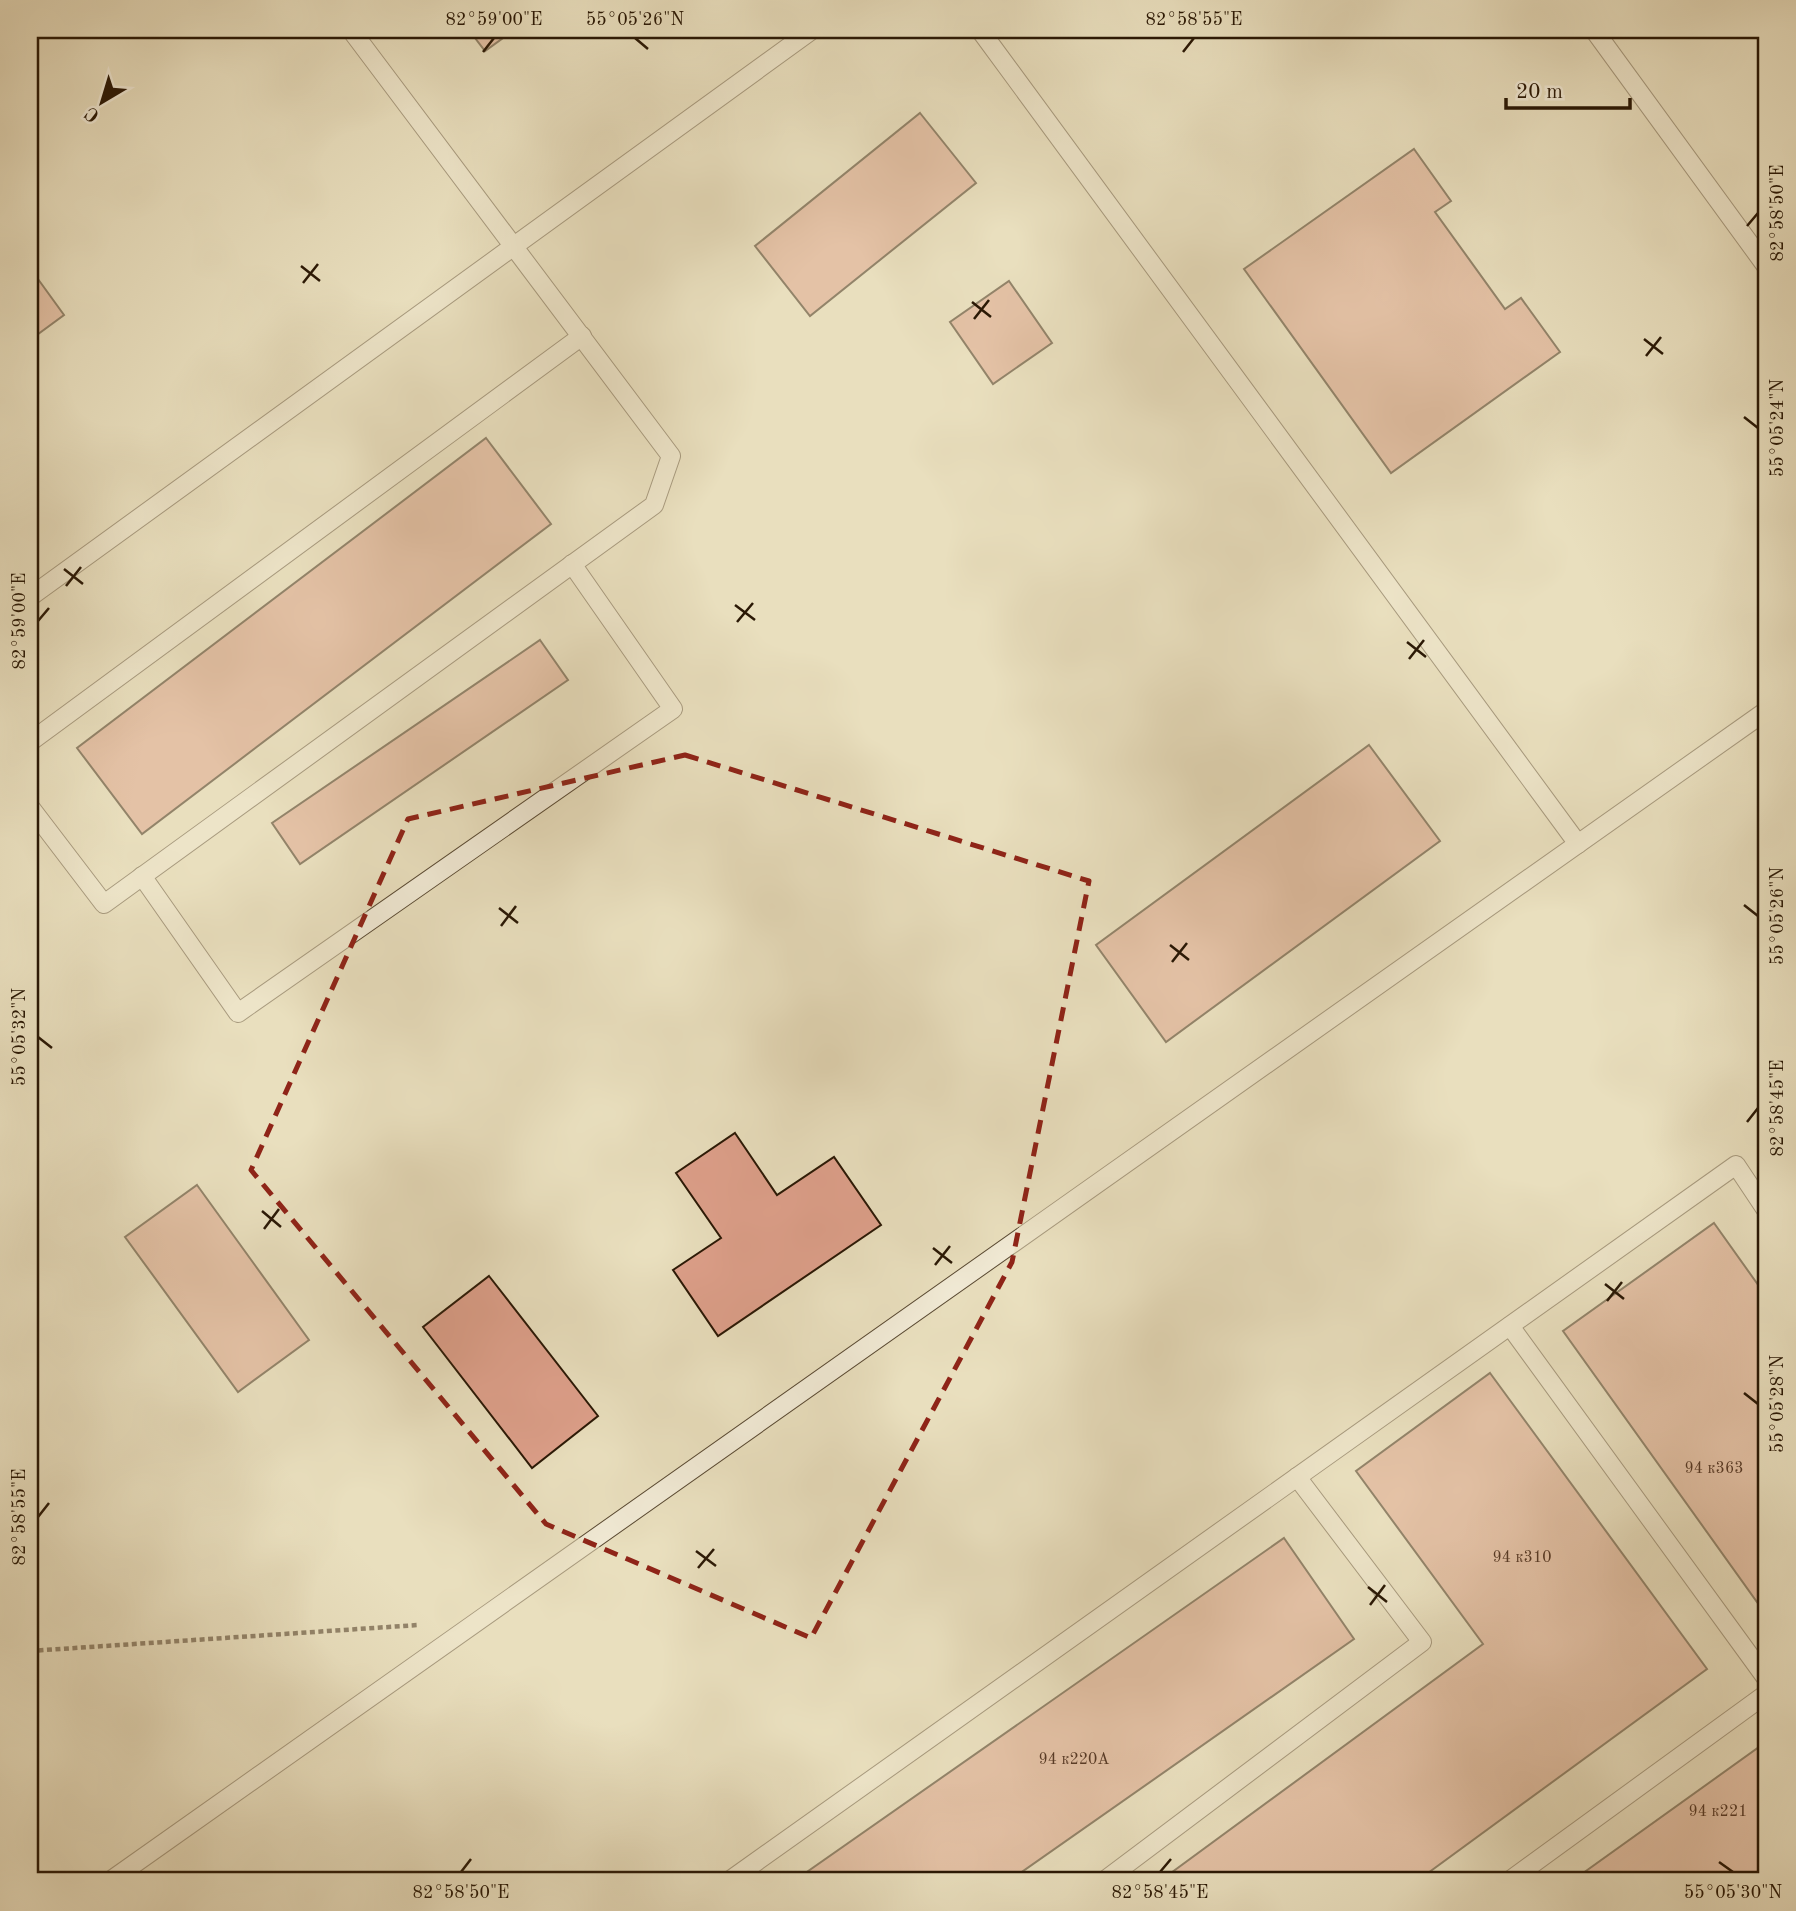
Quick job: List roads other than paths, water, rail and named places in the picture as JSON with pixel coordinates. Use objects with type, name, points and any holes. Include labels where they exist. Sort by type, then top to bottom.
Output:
[{"type":"lane","points":[[30,807],[104,904],[654,505],[671,456],[351,30]]},
{"type":"lane","points":[[30,597],[811,30]]},
{"type":"lane","points":[[980,30],[1578,844]]},
{"type":"lane","points":[[1594,30],[1766,266]]},
{"type":"lane","points":[[30,742],[582,336]]},
{"type":"lane","points":[[142,876],[238,1013],[673,709],[572,564]]},
{"type":"lane","points":[[110,1881],[1766,711]]},
{"type":"lane","points":[[729,1881],[1736,1165],[1766,1210]]},
{"type":"lane","points":[[1510,1326],[1760,1655],[1766,1678]]},
{"type":"lane","points":[[1104,1881],[1422,1642],[1297,1477]]},
{"type":"lane","points":[[1509,1881],[1766,1694]]}]
